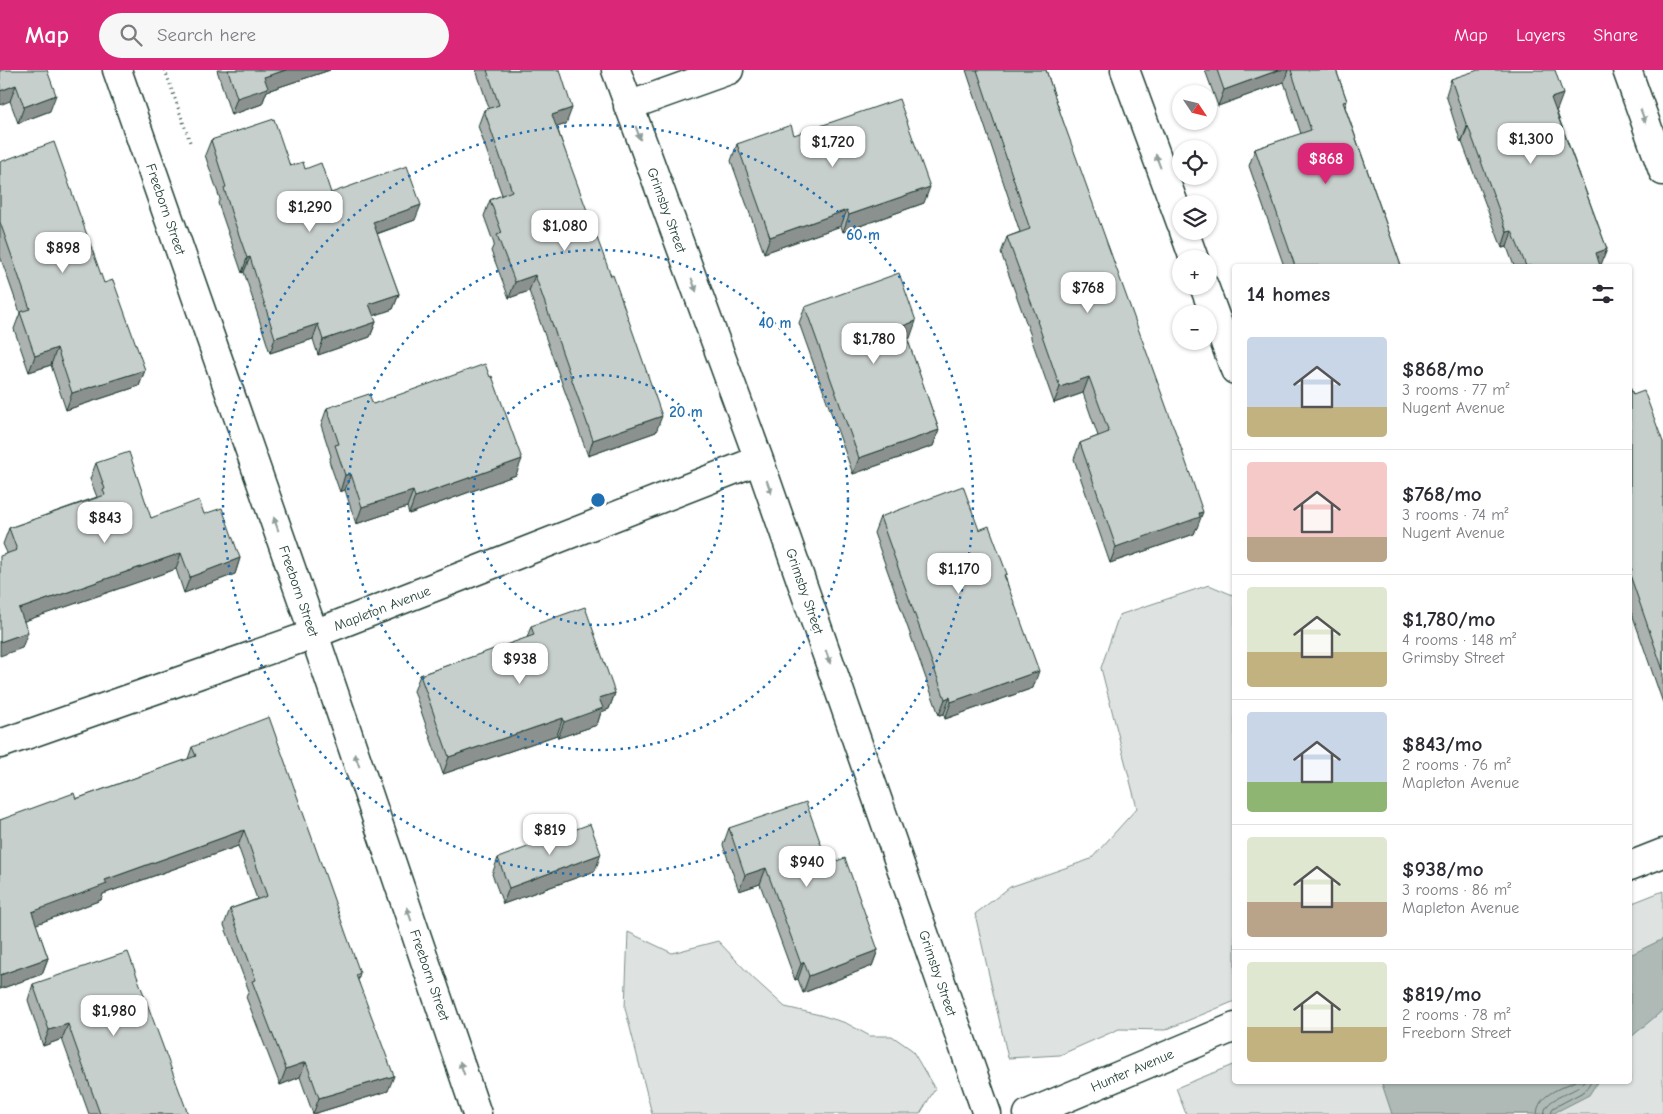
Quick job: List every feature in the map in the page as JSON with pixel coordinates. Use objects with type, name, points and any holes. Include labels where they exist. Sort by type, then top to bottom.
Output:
[{"type":"street","name":"Freeborn Street","points":[[117,70],[314,634],[477,1114]]},
{"type":"street","name":"Grimsby Street","points":[[616,70],[759,460],[987,1114]]},
{"type":"street","points":[[628,106],[729,70]]},
{"type":"street","points":[[1125,70],[1172,199]]},
{"type":"street","points":[[1627,70],[1663,172]]},
{"type":"street","points":[[1207,295],[1232,362]]},
{"type":"street","name":"Mapleton Avenue","points":[[0,744],[314,634],[759,460]]},
{"type":"street","points":[[1632,865],[1663,853]]},
{"type":"street","name":"Hunter Avenue","points":[[1028,1114],[1232,1028]]},
{"type":"path","points":[[165,70],[190,142]]},
{"type":"shaded area","points":[[1209,585],[1232,595],[1232,1002],[1165,1030],[1119,1029],[1060,1055],[1008,1058],[975,914],[1010,887],[1091,859],[1137,808],[1101,668],[1119,615]]},
{"type":"shaded area","points":[[1663,891],[1663,1114],[1186,1114],[1176,1088],[1232,1065],[1232,1084],[1632,1084],[1632,903]]},
{"type":"shaded area","points":[[628,932],[672,953],[718,941],[753,978],[785,1007],[846,1023],[870,1036],[892,1036],[912,1050],[935,1089],[920,1114],[652,1114],[625,1008]]},
{"type":"water","points":[[1663,939],[1663,1010],[1632,1036],[1632,954]]},
{"type":"water","points":[[1382,1084],[1596,1084],[1589,1095],[1552,1114],[1392,1114]]},
{"type":"building","points":[[0,70],[47,70],[56,95],[24,107],[16,85],[0,91]]},
{"type":"building","points":[[228,70],[286,70],[264,77],[268,88],[237,98]]},
{"type":"building","points":[[487,70],[560,70],[572,108],[552,115],[611,276],[613,275],[662,416],[593,440],[535,275],[515,282],[497,235],[502,233],[490,200],[512,191],[484,110],[499,105]]},
{"type":"building","points":[[977,70],[1046,70],[1178,439],[1203,512],[1199,513],[1200,517],[1116,547],[1080,443],[1109,432],[1089,377],[1060,387],[1007,237],[1030,229]]},
{"type":"building","points":[[1217,70],[1279,70],[1224,90]]},
{"type":"building","points":[[1291,70],[1336,70],[1347,101],[1343,102],[1400,264],[1294,264],[1255,149],[1311,130]]},
{"type":"building","points":[[1478,70],[1555,70],[1563,94],[1551,98],[1607,249],[1596,253],[1599,264],[1525,264],[1512,231],[1507,232],[1451,79]]},
{"type":"building","points":[[899,99],[930,187],[849,215],[847,210],[770,237],[737,144],[791,125],[794,135]]},
{"type":"building","points":[[274,119],[290,166],[303,162],[305,169],[321,163],[331,193],[407,166],[421,205],[373,222],[399,294],[369,304],[376,322],[323,340],[318,324],[275,338],[250,257],[247,258],[231,212],[224,188],[226,187],[211,140]]},
{"type":"building","points":[[54,142],[104,283],[113,280],[145,370],[72,393],[57,348],[35,356],[20,312],[30,309],[0,222],[0,162]]},
{"type":"building","points":[[899,273],[916,321],[903,326],[939,430],[859,458],[805,307]]},
{"type":"building","points":[[485,364],[490,377],[492,376],[522,459],[415,497],[413,491],[362,507],[351,474],[345,475],[335,445],[339,444],[327,408],[369,394],[373,404]]},
{"type":"building","points":[[1644,391],[1663,442],[1663,670],[1632,581],[1632,392],[1633,395]]},
{"type":"building","points":[[129,452],[151,518],[199,500],[204,514],[222,508],[240,558],[190,577],[181,553],[19,609],[28,632],[0,642],[0,556],[17,550],[9,528],[105,495],[103,490],[105,489],[96,463]]},
{"type":"building","points":[[963,486],[979,530],[989,526],[1007,574],[1004,575],[1039,671],[951,702],[950,697],[945,699],[880,517]]},
{"type":"building","points":[[585,607],[615,693],[599,698],[603,708],[564,722],[563,718],[449,757],[420,675],[534,635],[531,626]]},
{"type":"building","points":[[269,717],[360,973],[356,975],[394,1076],[319,1098],[306,1062],[286,1069],[252,981],[256,980],[230,909],[267,896],[244,830],[105,880],[107,884],[32,912],[48,958],[0,975],[0,820],[74,793],[76,799],[196,756],[192,747]]},
{"type":"building","points":[[806,802],[828,864],[845,858],[878,950],[809,976],[804,962],[801,964],[766,868],[745,875],[729,828]]},
{"type":"building","points":[[590,824],[601,854],[509,888],[498,858]]},
{"type":"building","points":[[128,952],[188,1114],[100,1114],[68,1024],[49,1030],[33,984]]}]
